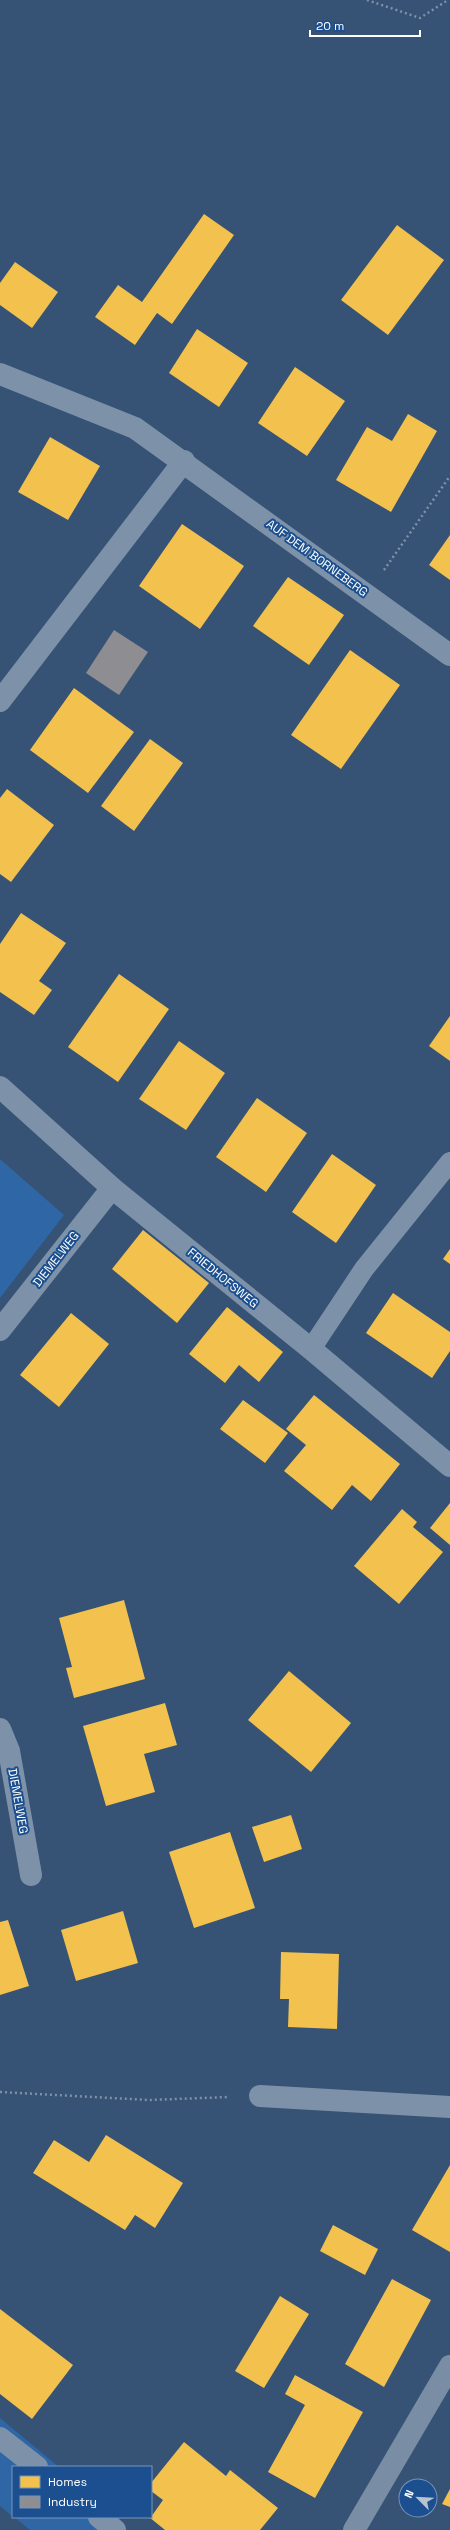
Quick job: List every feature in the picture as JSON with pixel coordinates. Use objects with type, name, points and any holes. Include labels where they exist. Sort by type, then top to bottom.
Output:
[{"type":"main road","points":[[354,2530],[450,2366]]},
{"type":"street","name":"AUF DEM BORNEBERG","points":[[0,374],[135,428],[184,461],[450,655]]},
{"type":"street","points":[[0,702],[184,461]]},
{"type":"street","name":"FRIEDHOFSWEG","points":[[0,1086],[112,1188],[311,1349],[450,1466]]},
{"type":"street","name":"DIEMELWEG","points":[[0,1330],[112,1188]]},
{"type":"street","name":"DIEMELWEG","points":[[0,1729],[9,1751],[31,1875]]},
{"type":"street","points":[[260,2096],[450,2108]]},
{"type":"street","points":[[0,2438],[36,2466]]},
{"type":"street","points":[[100,2518],[115,2530]]},
{"type":"lane","points":[[311,1349],[364,1269],[450,1162]]},
{"type":"path","points":[[367,0],[420,18],[448,0]]},
{"type":"path","points":[[367,595],[450,476]]},
{"type":"path","points":[[0,2092],[149,2100],[260,2096]]},
{"type":"shaded area","points":[[0,1159],[64,1215],[0,1298]]},
{"type":"shaded area","points":[[0,2418],[58,2466],[12,2466],[12,2516],[0,2506]]},
{"type":"shaded area","points":[[15,2518],[121,2518],[109,2530],[30,2530]]},
{"type":"building: Homes","points":[[204,214],[234,235],[172,324],[157,313],[135,345],[95,317],[118,285],[142,302]]},
{"type":"building: Homes","points":[[397,225],[444,260],[388,335],[341,300]]},
{"type":"building: Homes","points":[[15,262],[58,292],[32,328],[0,305],[0,283]]},
{"type":"building: Homes","points":[[197,329],[248,363],[219,407],[169,373]]},
{"type":"building: Homes","points":[[295,367],[345,401],[307,456],[258,423]]},
{"type":"building: Homes","points":[[408,414],[437,431],[391,512],[336,480],[367,427],[392,441]]},
{"type":"building: Homes","points":[[50,437],[100,466],[68,520],[18,492]]},
{"type":"building: Homes","points":[[182,524],[244,566],[200,629],[139,586]]},
{"type":"building: Homes","points":[[450,535],[450,580],[429,565]]},
{"type":"building: Homes","points":[[288,577],[344,615],[309,665],[253,626]]},
{"type":"building: Homes","points":[[350,650],[400,685],[341,769],[291,735]]},
{"type":"building: Homes","points":[[74,688],[134,732],[88,793],[30,750]]},
{"type":"building: Homes","points":[[150,739],[183,763],[134,831],[101,806]]},
{"type":"building: Homes","points":[[7,789],[54,825],[11,882],[0,874],[0,798]]},
{"type":"building: Homes","points":[[21,913],[66,943],[39,981],[52,990],[34,1015],[0,992],[0,944]]},
{"type":"building: Homes","points":[[119,974],[169,1009],[118,1082],[68,1047]]},
{"type":"building: Homes","points":[[450,1016],[450,1061],[429,1046]]},
{"type":"building: Homes","points":[[179,1041],[225,1073],[186,1130],[139,1099]]},
{"type":"building: Homes","points":[[257,1098],[307,1133],[266,1192],[216,1157]]},
{"type":"building: Homes","points":[[332,1154],[376,1185],[336,1243],[292,1212]]},
{"type":"building: Homes","points":[[143,1230],[209,1283],[177,1323],[112,1269]]},
{"type":"building: Homes","points":[[450,1249],[450,1264],[443,1259]]},
{"type":"building: Homes","points":[[393,1293],[450,1332],[450,1351],[432,1378],[366,1333]]},
{"type":"building: Homes","points":[[227,1307],[283,1352],[259,1382],[239,1365],[225,1383],[189,1354]]},
{"type":"building: Homes","points":[[71,1313],[109,1344],[59,1407],[20,1375]]},
{"type":"building: Homes","points":[[314,1395],[400,1464],[371,1501],[352,1485],[332,1510],[284,1471],[306,1445],[286,1429]]},
{"type":"building: Homes","points":[[243,1400],[288,1433],[265,1463],[220,1429]]},
{"type":"building: Homes","points":[[450,1503],[450,1545],[430,1528]]},
{"type":"building: Homes","points":[[402,1509],[417,1522],[413,1527],[443,1552],[399,1604],[354,1566]]},
{"type":"building: Homes","points":[[124,1600],[145,1679],[74,1698],[66,1668],[72,1667],[59,1618]]},
{"type":"building: Homes","points":[[289,1671],[351,1723],[311,1772],[248,1720]]},
{"type":"building: Homes","points":[[165,1703],[177,1745],[144,1754],[155,1792],[106,1806],[83,1726]]},
{"type":"building: Homes","points":[[291,1815],[302,1849],[264,1862],[252,1827]]},
{"type":"building: Homes","points":[[230,1832],[255,1908],[194,1928],[169,1852]]},
{"type":"building: Homes","points":[[123,1911],[138,1963],[76,1981],[61,1930]]},
{"type":"building: Homes","points":[[8,1920],[29,1986],[0,1995],[0,1922]]},
{"type":"building: Homes","points":[[281,1952],[339,1954],[337,2029],[288,2027],[289,1999],[280,1999]]},
{"type":"building: Homes","points":[[106,2135],[183,2183],[155,2228],[135,2215],[125,2230],[33,2173],[54,2140],[89,2162]]},
{"type":"building: Homes","points":[[450,2165],[450,2252],[412,2230]]},
{"type":"building: Homes","points":[[333,2225],[378,2249],[365,2275],[320,2251]]},
{"type":"building: Homes","points":[[392,2279],[431,2300],[384,2387],[345,2364]]},
{"type":"building: Homes","points":[[280,2296],[309,2314],[264,2388],[235,2371]]},
{"type":"building: Homes","points":[[0,2309],[73,2365],[32,2419],[0,2394]]},
{"type":"building: Homes","points":[[295,2375],[363,2412],[315,2498],[268,2472],[305,2405],[285,2394]]},
{"type":"building: Homes","points":[[184,2442],[226,2476],[230,2470],[278,2508],[260,2530],[165,2530],[150,2518],[152,2518],[152,2516],[163,2500],[152,2492],[152,2482]]},
{"type":"building: Homes","points":[[450,2489],[450,2507],[442,2504]]},
{"type":"building: Industry","points":[[114,630],[148,652],[119,695],[86,673]]}]
